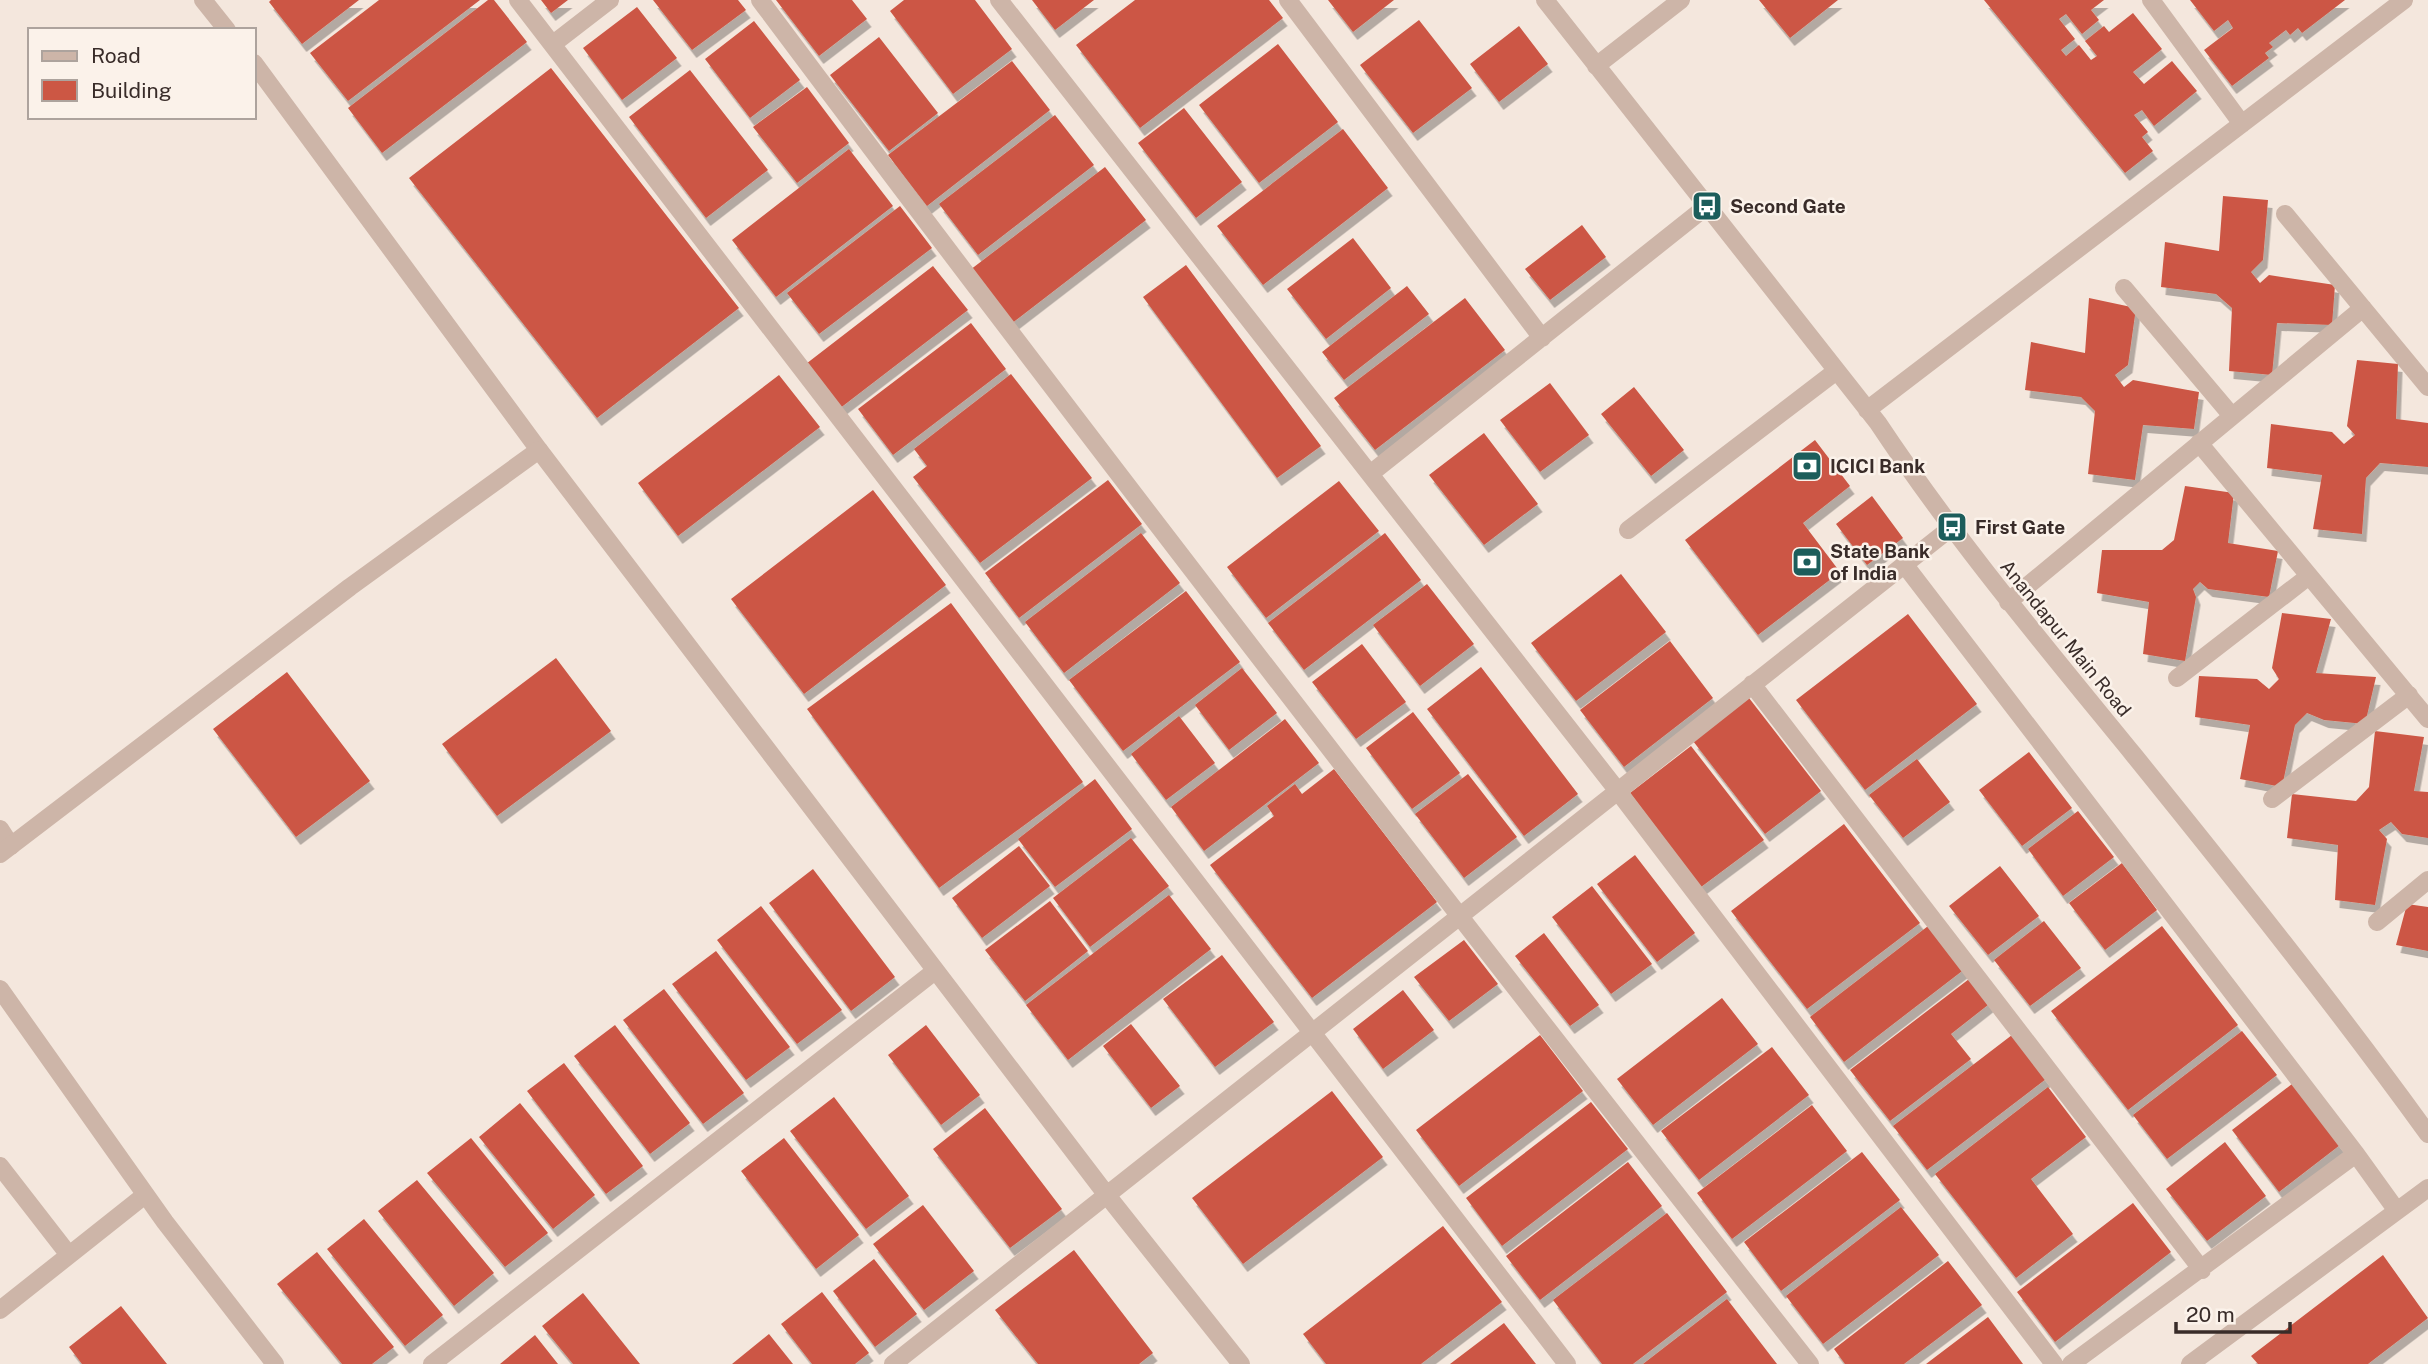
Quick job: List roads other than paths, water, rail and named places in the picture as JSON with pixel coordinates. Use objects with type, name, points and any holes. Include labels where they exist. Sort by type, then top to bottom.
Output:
[{"type":"street","points":[[204,0],[225,28]]},
{"type":"street","points":[[518,0],[1567,1364]]},
{"type":"street","points":[[553,44],[610,0]]},
{"type":"street","points":[[760,0],[1045,379],[1458,917],[1810,1364]]},
{"type":"street","points":[[999,0],[1617,790],[2054,1364]]},
{"type":"street","points":[[1288,0],[1542,338]]},
{"type":"street","name":"Anandapur Main Road","points":[[1545,0],[1867,410],[2008,602],[2331,1002],[2428,1134]]},
{"type":"street","points":[[2151,0],[2242,124]]},
{"type":"street","points":[[1867,410],[2404,0]]},
{"type":"street","points":[[1596,66],[1677,1]]},
{"type":"street","points":[[256,66],[539,450],[1106,1194],[1241,1364]]},
{"type":"street","points":[[1370,474],[1707,206]]},
{"type":"street","points":[[2285,214],[2428,387]]},
{"type":"street","points":[[2124,288],[2232,416]]},
{"type":"street","points":[[2008,602],[2363,308]]},
{"type":"street","points":[[1628,530],[1835,372]]},
{"type":"street","points":[[2199,443],[2428,719]]},
{"type":"street","points":[[0,829],[6,850],[350,587],[539,450]]},
{"type":"street","points":[[893,1364],[1952,527]]},
{"type":"street","points":[[1904,564],[2397,1211]]},
{"type":"street","points":[[2177,678],[2309,576]]},
{"type":"street","points":[[1752,684],[2202,1270]]},
{"type":"street","points":[[2272,799],[2409,695]]},
{"type":"street","points":[[2377,922],[2428,880]]},
{"type":"street","points":[[432,1364],[936,971]]},
{"type":"street","points":[[0,989],[145,1195],[275,1364]]},
{"type":"street","points":[[2071,1364],[2356,1154]]},
{"type":"street","points":[[0,1166],[69,1255]]},
{"type":"street","points":[[2190,1364],[2428,1188]]},
{"type":"street","points":[[0,1310],[145,1195]]},
{"type":"place","name":"Second Gate","points":[[1707,206]]},
{"type":"place","name":"ICICI Bank","points":[[1807,466]]},
{"type":"place","name":"First Gate","points":[[1952,527]]},
{"type":"place","name":"State Bank of India","points":[[1807,562]]}]
